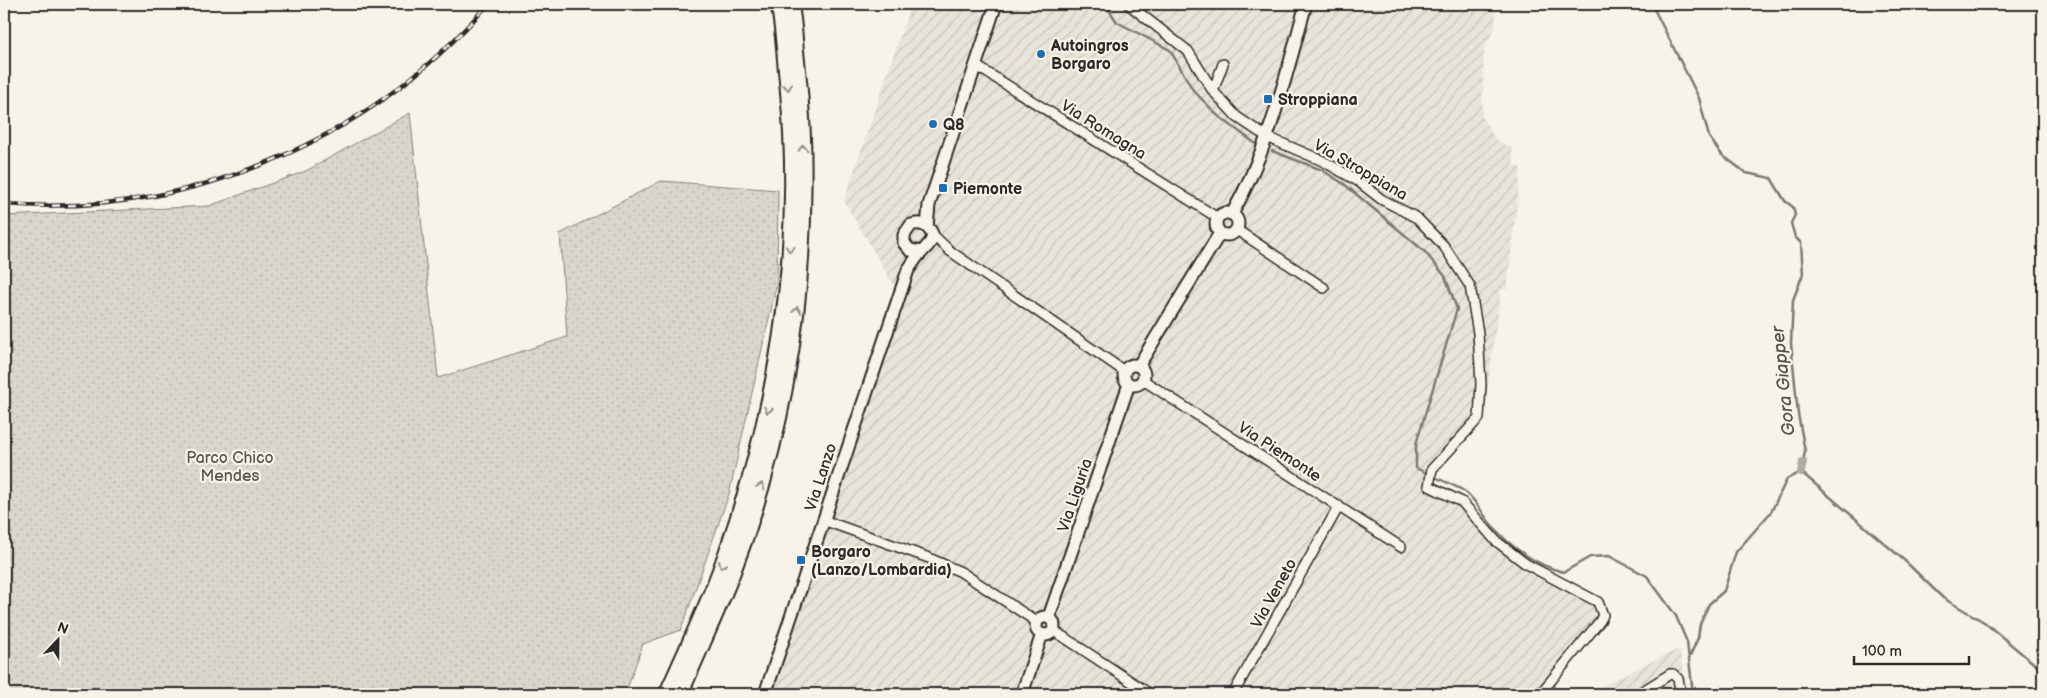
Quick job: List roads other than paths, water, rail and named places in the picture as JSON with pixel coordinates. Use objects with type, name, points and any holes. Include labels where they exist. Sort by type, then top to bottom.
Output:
[{"type":"highway","points":[[667,694],[694,634],[732,539],[753,472],[770,402],[783,332],[793,213],[792,123],[779,4]]},
{"type":"highway","points":[[680,694],[732,572],[764,477],[782,401],[792,344],[799,293],[804,216],[803,123],[790,4]]},
{"type":"street","points":[[925,250],[931,242],[924,228],[929,205],[996,4]]},
{"type":"street","name":"Via Stroppiana","points":[[1128,4],[1188,52],[1213,91],[1237,117],[1267,137],[1323,161],[1358,181],[1381,199],[1417,218],[1444,246],[1470,286],[1478,333],[1481,375],[1479,418],[1432,469],[1429,486],[1462,502],[1496,541],[1521,560],[1598,602],[1603,615],[1540,694]]},
{"type":"street","points":[[1232,214],[1256,165],[1274,118],[1306,4]]},
{"type":"street","points":[[1213,91],[1223,64]]},
{"type":"street","name":"Via Romagna","points":[[975,65],[1218,218]]},
{"type":"street","points":[[1226,213],[1232,214],[1238,220],[1237,230],[1231,235],[1220,233],[1216,227],[1218,218],[1226,213]]},
{"type":"street","points":[[950,251],[940,248],[914,252],[906,247],[904,235],[908,227],[924,228],[950,251],[1124,371]]},
{"type":"street","points":[[1237,230],[1324,288]]},
{"type":"street","points":[[1139,365],[1220,233]]},
{"type":"street","name":"Via Lanzo","points":[[906,247],[908,270]]},
{"type":"street","name":"Via Lanzo","points":[[765,694],[908,270],[925,250]]},
{"type":"street","points":[[1129,365],[1139,365],[1144,372],[1143,380],[1138,384],[1129,384],[1125,379],[1124,371],[1129,365]]},
{"type":"street","name":"Via Piemonte","points":[[1143,380],[1401,547]]},
{"type":"street","name":"Via Liguria","points":[[1049,617],[1129,384]]},
{"type":"street","name":"Via Veneto","points":[[1234,694],[1339,506]]},
{"type":"street","points":[[823,520],[930,558],[961,572],[1037,622],[1038,630],[1048,632],[1150,694]]},
{"type":"street","points":[[1022,694],[1048,632],[1054,623],[1049,617],[1041,618],[1037,622]]},
{"type":"street","points":[[1638,694],[1670,674],[1673,674],[1678,679],[1681,694]]},
{"type":"waterway","points":[[1105,4],[1117,22],[1170,50],[1193,90],[1217,115],[1256,144]]},
{"type":"waterway","name":"Gora Giapper","points":[[1653,4],[1699,98],[1709,137],[1722,155],[1746,173],[1771,178],[1785,201],[1793,207],[1795,215],[1791,223],[1795,237],[1801,243],[1803,274],[1793,300],[1791,343],[1798,414],[1805,451],[1803,462]]},
{"type":"waterway","points":[[1272,151],[1322,170],[1344,184],[1424,251],[1445,276],[1457,309],[1416,444],[1416,468],[1426,473]]},
{"type":"waterway","name":"Gora Giapper","points":[[1801,472],[1803,462]]},
{"type":"waterway","points":[[1689,658],[1709,604],[1724,591],[1736,552],[1771,512],[1787,479],[1801,472],[1905,561],[1943,598],[1984,622],[2043,671]]},
{"type":"waterway","points":[[1437,478],[1458,487],[1468,494],[1506,540],[1524,554],[1544,565],[1564,572],[1590,557],[1609,556],[1647,576],[1676,616],[1687,642],[1693,694]]},
{"type":"railway","points":[[4,204],[72,205],[140,198],[206,184],[270,161],[330,132],[387,96],[440,53],[488,4]]},
{"type":"place","name":"Autoingros Borgaro","points":[[1041,54]]},
{"type":"place","name":"Stroppiana","points":[[1268,99]]},
{"type":"place","name":"Q8","points":[[933,124]]},
{"type":"place","name":"Piemonte","points":[[943,188]]},
{"type":"place","name":"Borgaro (Lanzo/Lombardia)","points":[[801,560]]},
{"type":"park label","name":"Parco Chico Mendes","points":[[230,466]]}]
